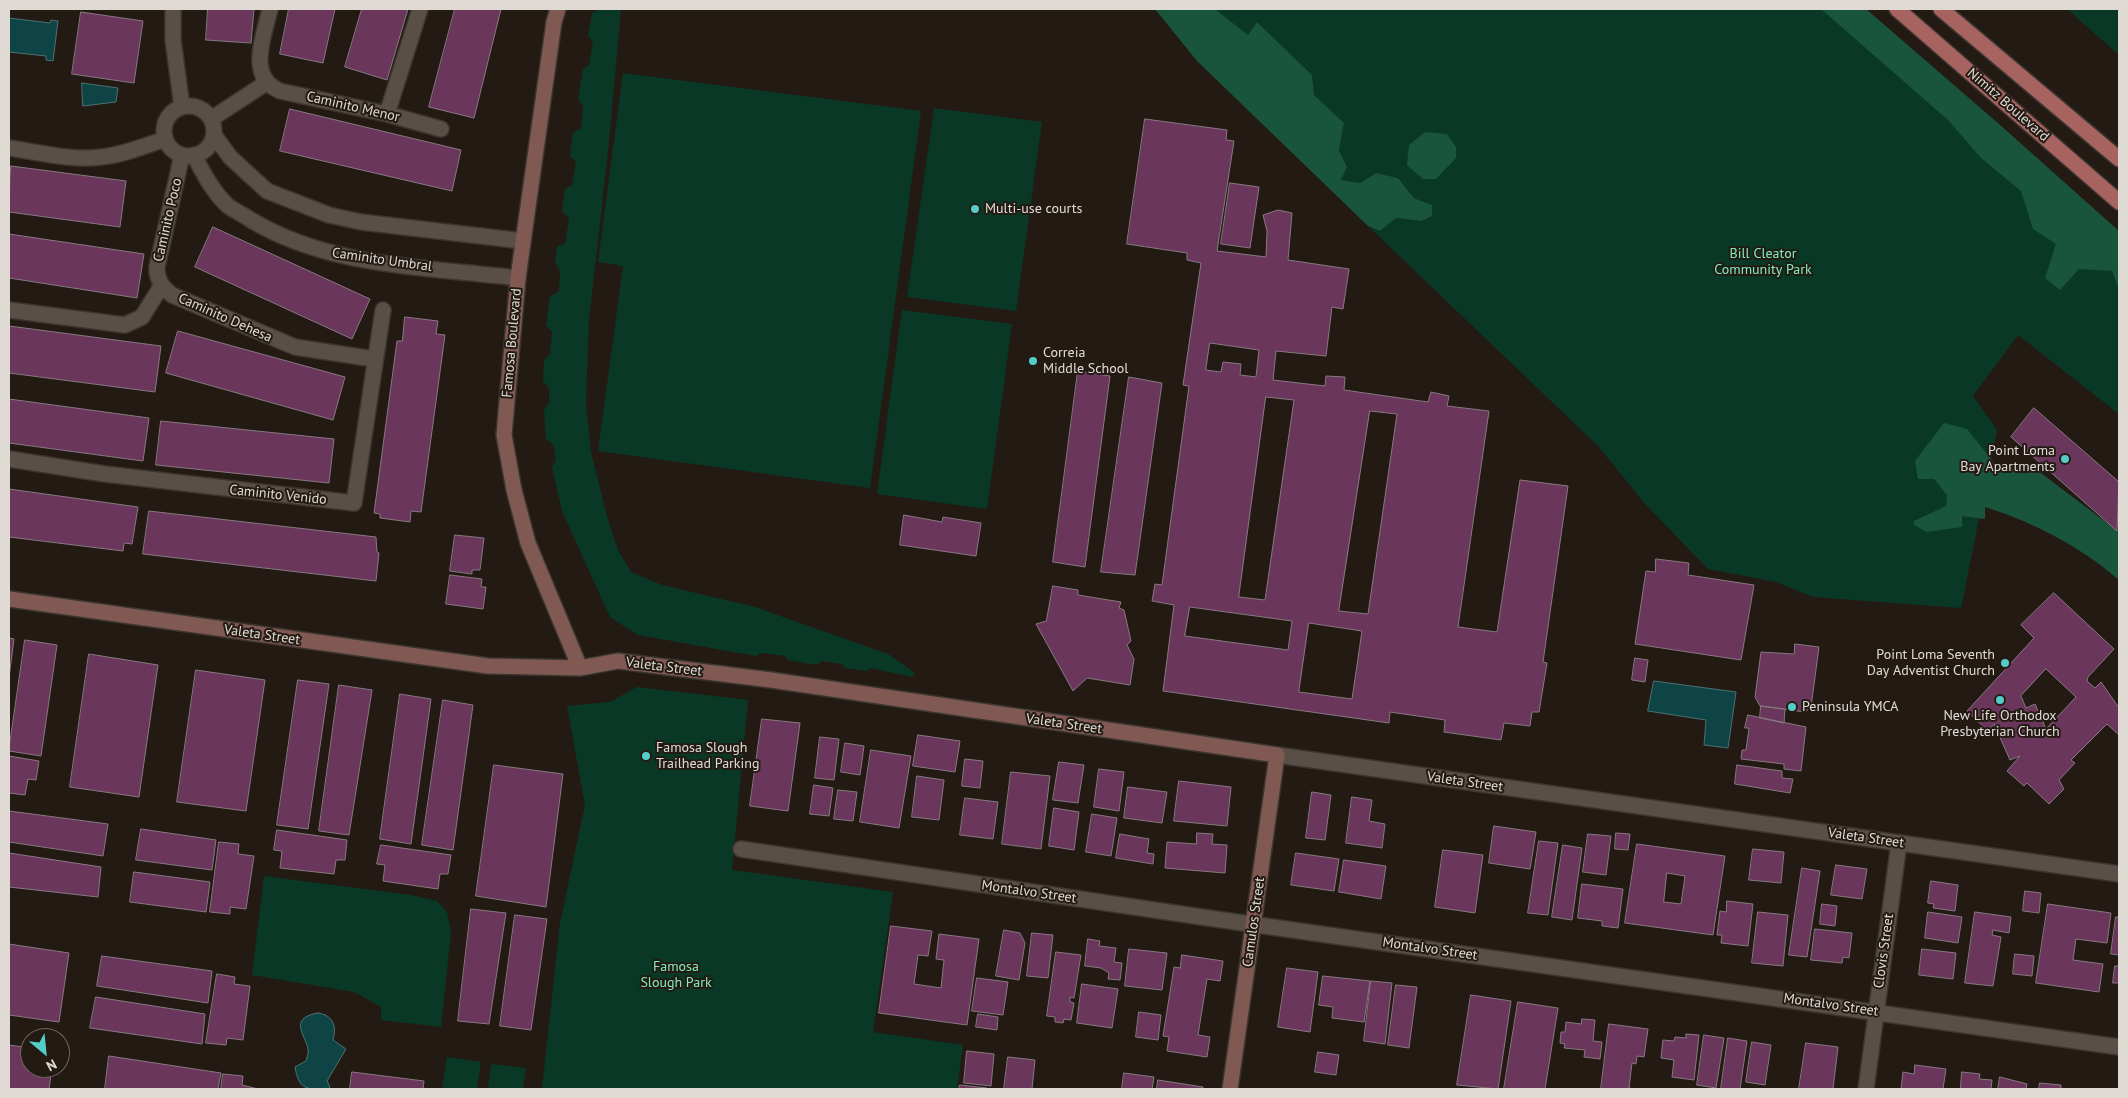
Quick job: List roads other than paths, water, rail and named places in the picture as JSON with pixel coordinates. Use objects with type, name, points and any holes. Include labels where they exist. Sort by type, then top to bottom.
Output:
[{"type":"main road","name":"Nimitz Boulevard","points":[[1897,9],[2119,202]]},
{"type":"main road","points":[[1941,9],[2119,160]]},
{"type":"street","points":[[172,9],[173,40],[182,106]]},
{"type":"street","points":[[211,119],[266,83],[260,71],[260,57],[270,9]]},
{"type":"street","points":[[387,114],[420,9]]},
{"type":"street","name":"Famosa Boulevard","points":[[558,9],[554,22],[518,278],[504,435],[514,490],[528,543],[580,668]]},
{"type":"street","name":"Caminito Menor","points":[[266,83],[280,91],[387,114],[441,129]]},
{"type":"street","points":[[214,135],[206,150],[188,155],[169,146],[165,139],[165,123],[169,116],[182,106],[199,108],[211,119],[214,135],[230,157],[267,191],[329,215],[361,222],[523,241]]},
{"type":"street","points":[[9,148],[79,158],[101,158],[165,139]]},
{"type":"street","name":"Caminito Umbral","points":[[188,155],[229,206],[264,228],[298,243],[358,259],[518,278]]},
{"type":"street","name":"Caminito Poco","points":[[162,285],[158,278],[157,267],[188,155]]},
{"type":"street","points":[[9,310],[126,325],[142,317],[162,285]]},
{"type":"street","name":"Caminito Dehesa","points":[[162,285],[172,295],[295,347],[374,360]]},
{"type":"street","name":"Caminito Venido","points":[[9,459],[105,474],[354,503],[382,310]]},
{"type":"street","name":"Valeta Street","points":[[9,599],[488,666],[580,668],[618,661],[761,679],[1277,755],[2119,874]]},
{"type":"street","name":"Camulos Street","points":[[1230,1089],[1255,924],[1277,755]]},
{"type":"street","name":"Clovis Street","points":[[1866,1089],[1898,843]]},
{"type":"street","name":"Montalvo Street","points":[[741,849],[2119,1047]]},
{"type":"water","points":[[9,18],[50,23],[51,20],[58,21],[53,61],[46,60],[46,56],[9,52]]},
{"type":"water","points":[[82,83],[118,88],[116,102],[83,106]]},
{"type":"water","points":[[1654,681],[1736,692],[1728,748],[1704,745],[1706,720],[1648,711]]},
{"type":"water","points":[[318,1013],[327,1016],[333,1022],[333,1040],[346,1049],[327,1081],[330,1087],[328,1089],[315,1089],[302,1085],[295,1067],[306,1061],[308,1054],[301,1023],[309,1015]]},
{"type":"place","name":"Multi-use courts","points":[[975,209]]},
{"type":"place","name":"Correia Middle School","points":[[1033,361]]},
{"type":"place","name":"Point Loma Bay Apartments","points":[[2065,459]]},
{"type":"place","name":"Point Loma Seventh Day Adventist Church","points":[[2005,663]]},
{"type":"place","name":"New Life Orthodox Presbyterian Church","points":[[2000,700]]},
{"type":"place","name":"Peninsula YMCA","points":[[1792,707]]},
{"type":"place","name":"Famosa Slough Trailhead Parking","points":[[646,756]]},
{"type":"park label","name":"Bill Cleator Community Park","points":[[1763,262]]},
{"type":"park label","name":"Famosa Slough Park","points":[[676,976]]}]
